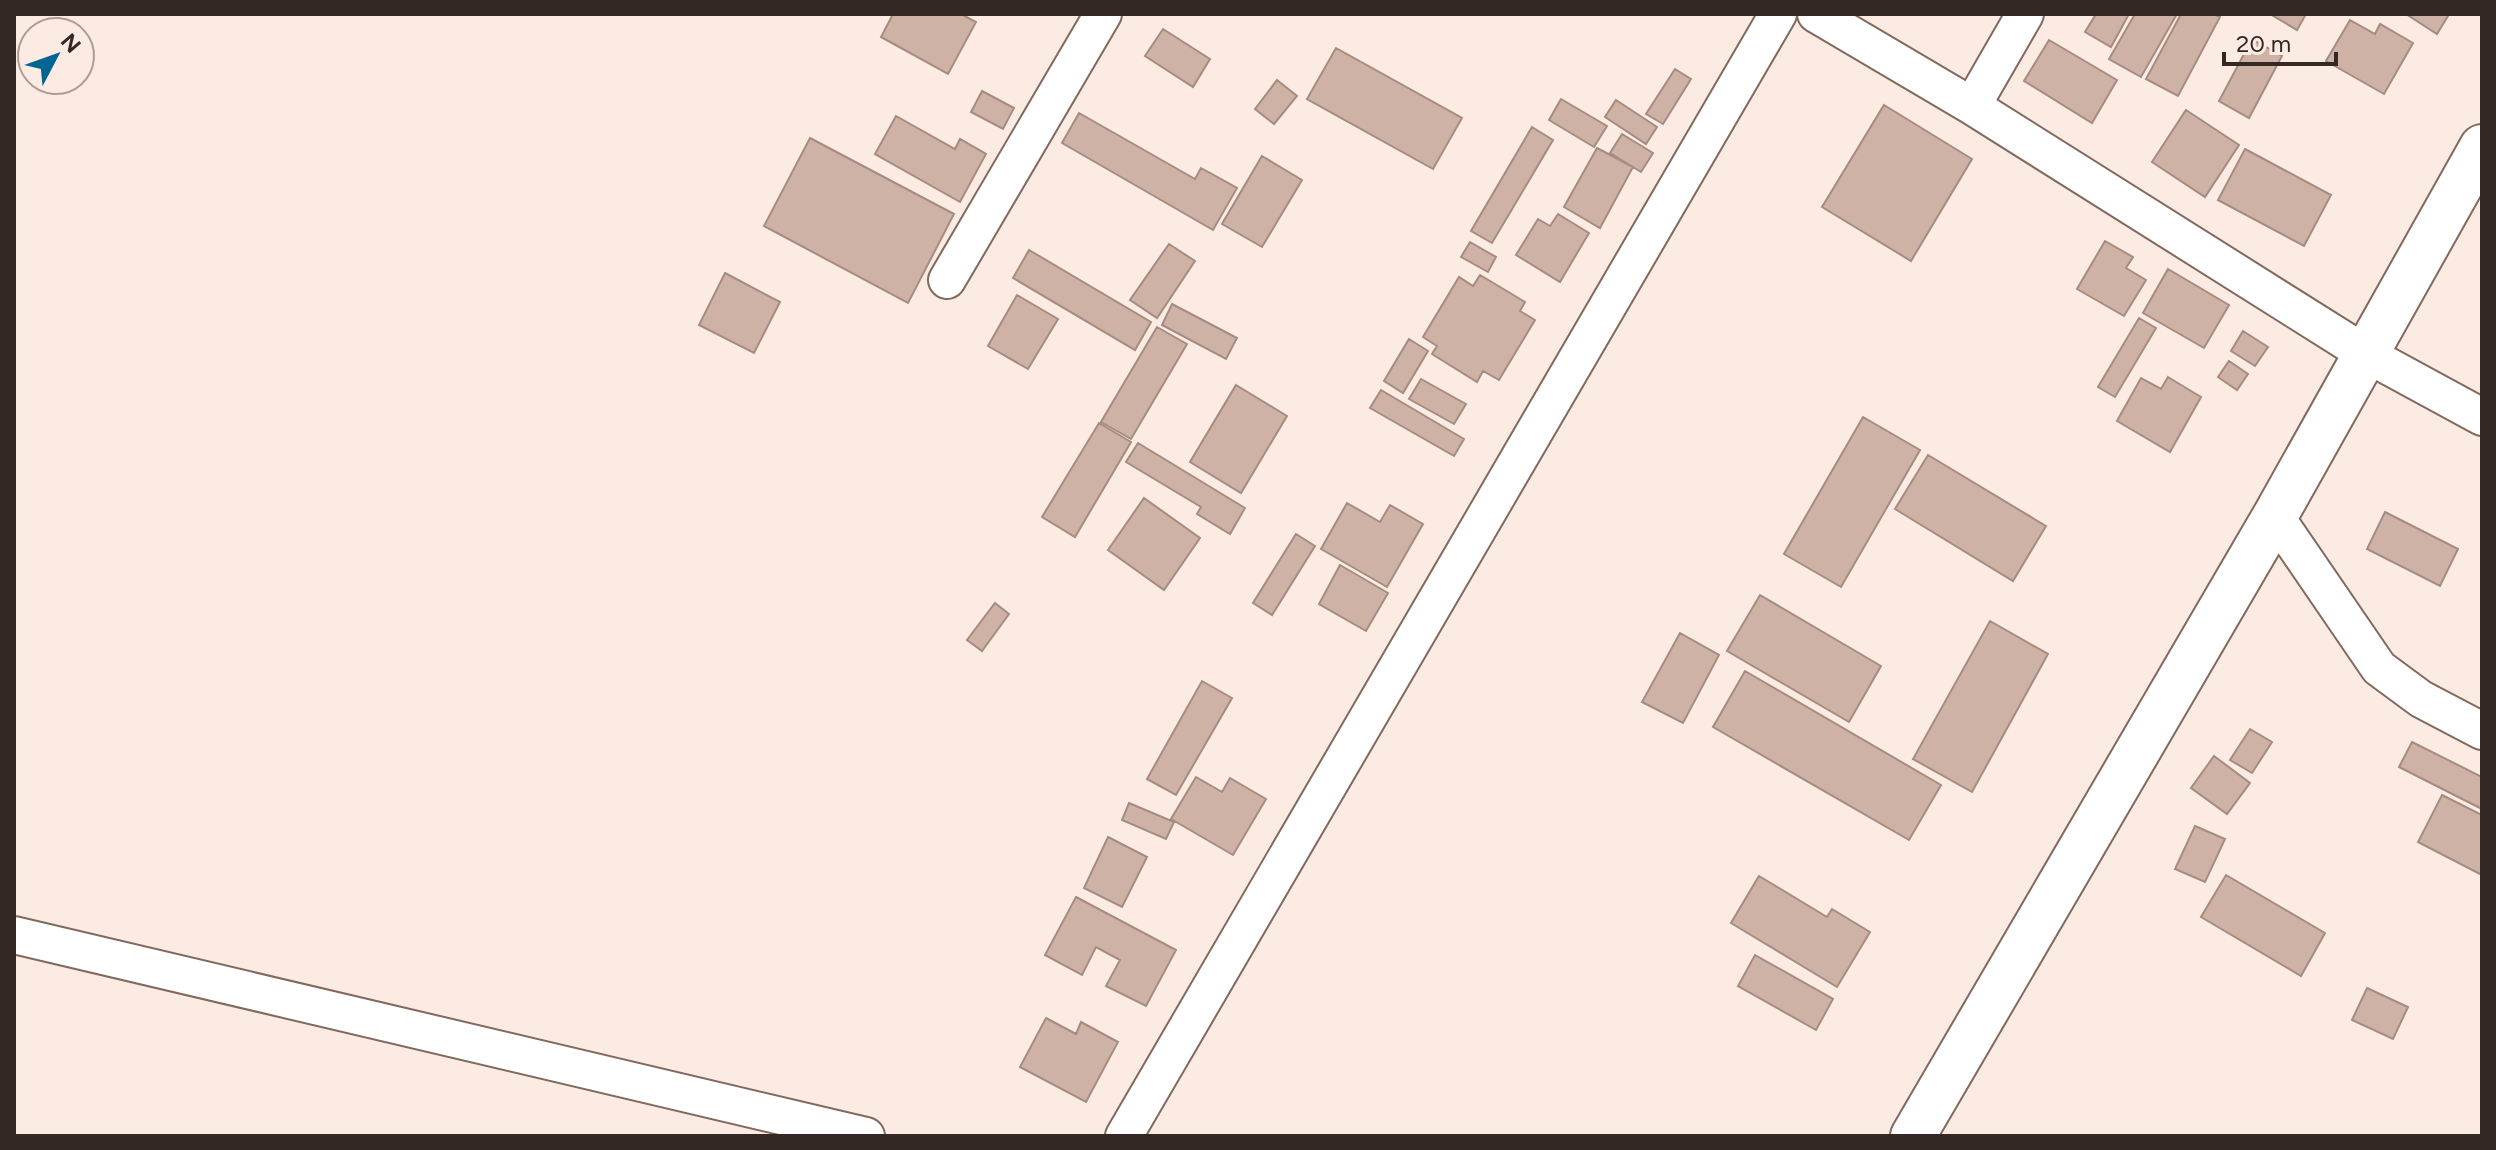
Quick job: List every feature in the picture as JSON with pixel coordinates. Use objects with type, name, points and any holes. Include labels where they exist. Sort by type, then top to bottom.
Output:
[{"type":"street","points":[[947,280],[1103,14]]},
{"type":"street","points":[[1124,1136],[1778,14]]},
{"type":"street","points":[[1816,14],[1972,106],[2366,354],[2482,417]]},
{"type":"street","points":[[1972,106],[2025,14]]},
{"type":"street","points":[[1913,1136],[2275,516],[2482,147]]},
{"type":"street","points":[[2275,516],[2379,668],[2421,699],[2482,731]]},
{"type":"street","points":[[14,935],[866,1136]]},
{"type":"building","points":[[893,14],[961,14],[976,22],[948,74],[881,37]]},
{"type":"building","points":[[2096,14],[2129,14],[2111,47],[2085,32]]},
{"type":"building","points":[[2135,14],[2177,14],[2141,77],[2109,59]]},
{"type":"building","points":[[2181,14],[2214,14],[2220,17],[2178,96],[2146,79]]},
{"type":"building","points":[[2270,14],[2306,14],[2297,30]]},
{"type":"building","points":[[2406,14],[2445,14],[2448,16],[2437,34]]},
{"type":"building","points":[[2350,20],[2375,34],[2380,24],[2413,43],[2384,94],[2326,61]]},
{"type":"building","points":[[1163,29],[1210,59],[1193,87],[1145,56]]},
{"type":"building","points":[[2252,39],[2282,56],[2249,118],[2219,101]]},
{"type":"building","points":[[2049,40],[2117,80],[2092,123],[2024,81]]},
{"type":"building","points":[[1336,48],[1462,118],[1433,169],[1307,99]]},
{"type":"building","points":[[1675,69],[1691,79],[1663,124],[1646,114]]},
{"type":"building","points":[[1277,80],[1297,96],[1274,124],[1255,109]]},
{"type":"building","points":[[982,91],[1014,108],[1003,129],[971,112]]},
{"type":"building","points":[[1561,99],[1607,126],[1594,147],[1549,120]]},
{"type":"building","points":[[1616,100],[1657,127],[1646,144],[1605,117]]},
{"type":"building","points":[[1884,105],[1972,159],[1911,261],[1822,207]]},
{"type":"building","points":[[2186,110],[2239,145],[2205,197],[2152,162]]},
{"type":"building","points":[[1079,113],[1195,179],[1201,168],[1237,188],[1213,230],[1062,143]]},
{"type":"building","points":[[896,116],[955,149],[960,139],[986,154],[960,202],[875,154]]},
{"type":"building","points":[[1532,127],[1553,140],[1492,243],[1471,231]]},
{"type":"building","points":[[1622,134],[1653,153],[1641,172],[1610,153]]},
{"type":"building","points":[[810,138],[954,214],[908,303],[764,226]]},
{"type":"building","points":[[1597,148],[1633,167],[1600,228],[1564,207]]},
{"type":"building","points":[[2245,149],[2331,195],[2304,246],[2218,200]]},
{"type":"building","points":[[1262,156],[1302,180],[1262,247],[1222,224]]},
{"type":"building","points":[[1558,214],[1589,233],[1560,282],[1516,255],[1538,219],[1550,226]]},
{"type":"building","points":[[2105,241],[2133,257],[2126,268],[2146,280],[2124,316],[2077,289]]},
{"type":"building","points":[[1470,242],[1496,257],[1488,272],[1461,257]]},
{"type":"building","points":[[1169,244],[1195,261],[1157,318],[1130,300]]},
{"type":"building","points":[[1029,250],[1151,322],[1135,350],[1013,278]]},
{"type":"building","points":[[2168,269],[2229,305],[2204,348],[2143,313]]},
{"type":"building","points":[[725,273],[780,302],[754,353],[699,325]]},
{"type":"building","points":[[1480,275],[1525,302],[1520,311],[1535,320],[1499,380],[1483,371],[1477,382],[1432,354],[1437,346],[1423,337],[1459,277],[1473,286]]},
{"type":"building","points":[[1017,295],[1058,319],[1028,369],[988,346]]},
{"type":"building","points":[[1172,304],[1237,338],[1226,359],[1162,325]]},
{"type":"building","points":[[2139,318],[2156,328],[2115,397],[2098,387]]},
{"type":"building","points":[[1157,327],[1187,344],[1131,439],[1101,422]]},
{"type":"building","points":[[2243,331],[2268,347],[2255,366],[2231,351]]},
{"type":"building","points":[[1409,339],[1428,351],[1403,393],[1384,381]]},
{"type":"building","points":[[2229,361],[2248,374],[2237,390],[2218,377]]},
{"type":"building","points":[[2168,377],[2201,397],[2170,452],[2117,421],[2141,378],[2161,389]]},
{"type":"building","points":[[1421,379],[1466,404],[1454,424],[1409,399]]},
{"type":"building","points":[[1236,385],[1287,416],[1241,493],[1190,462]]},
{"type":"building","points":[[1381,390],[1464,439],[1454,456],[1370,408]]},
{"type":"building","points":[[1863,417],[1920,450],[1841,587],[1784,554]]},
{"type":"building","points":[[1099,423],[1131,442],[1075,537],[1042,517]]},
{"type":"building","points":[[1138,443],[1245,508],[1230,534],[1197,514],[1201,507],[1126,462]]},
{"type":"building","points":[[1928,455],[2046,526],[2013,581],[1895,509]]},
{"type":"building","points":[[1144,498],[1200,538],[1164,590],[1108,550]]},
{"type":"building","points":[[1347,503],[1380,522],[1390,505],[1423,524],[1387,587],[1321,549]]},
{"type":"building","points":[[2385,512],[2458,549],[2440,586],[2367,549]]},
{"type":"building","points":[[1296,534],[1315,546],[1272,615],[1253,603]]},
{"type":"building","points":[[1340,565],[1388,593],[1366,631],[1319,604]]},
{"type":"building","points":[[1760,595],[1881,666],[1849,722],[1727,651]]},
{"type":"building","points":[[995,603],[1009,614],[982,651],[967,640]]},
{"type":"building","points":[[1990,621],[2048,654],[1972,792],[1913,759]]},
{"type":"building","points":[[1680,633],[1719,655],[1683,723],[1642,702]]},
{"type":"building","points":[[1745,671],[1941,785],[1909,840],[1713,727]]},
{"type":"building","points":[[1202,681],[1232,698],[1176,795],[1147,779]]},
{"type":"building","points":[[2250,729],[2272,742],[2252,773],[2230,760]]},
{"type":"building","points":[[2412,742],[2482,777],[2482,809],[2399,767]]},
{"type":"building","points":[[2214,756],[2250,783],[2227,814],[2191,788]]},
{"type":"building","points":[[1196,777],[1222,792],[1230,778],[1266,799],[1233,855],[1171,819]]},
{"type":"building","points":[[2442,795],[2482,815],[2482,875],[2418,842]]},
{"type":"building","points":[[1129,803],[1174,822],[1166,839],[1122,820]]},
{"type":"building","points":[[2195,826],[2225,839],[2205,882],[2175,869]]},
{"type":"building","points":[[1108,837],[1147,857],[1122,907],[1084,888]]},
{"type":"building","points":[[2226,875],[2325,933],[2301,976],[2201,917]]},
{"type":"building","points":[[1759,876],[1827,917],[1832,909],[1870,932],[1837,987],[1731,923]]},
{"type":"building","points":[[1076,897],[1176,950],[1146,1006],[1106,986],[1120,960],[1096,947],[1082,975],[1045,955]]},
{"type":"building","points":[[1755,955],[1833,999],[1816,1030],[1738,986]]},
{"type":"building","points":[[2367,988],[2408,1007],[2393,1039],[2352,1020]]},
{"type":"building","points":[[1046,1018],[1076,1034],[1081,1022],[1118,1042],[1086,1102],[1020,1067]]}]
